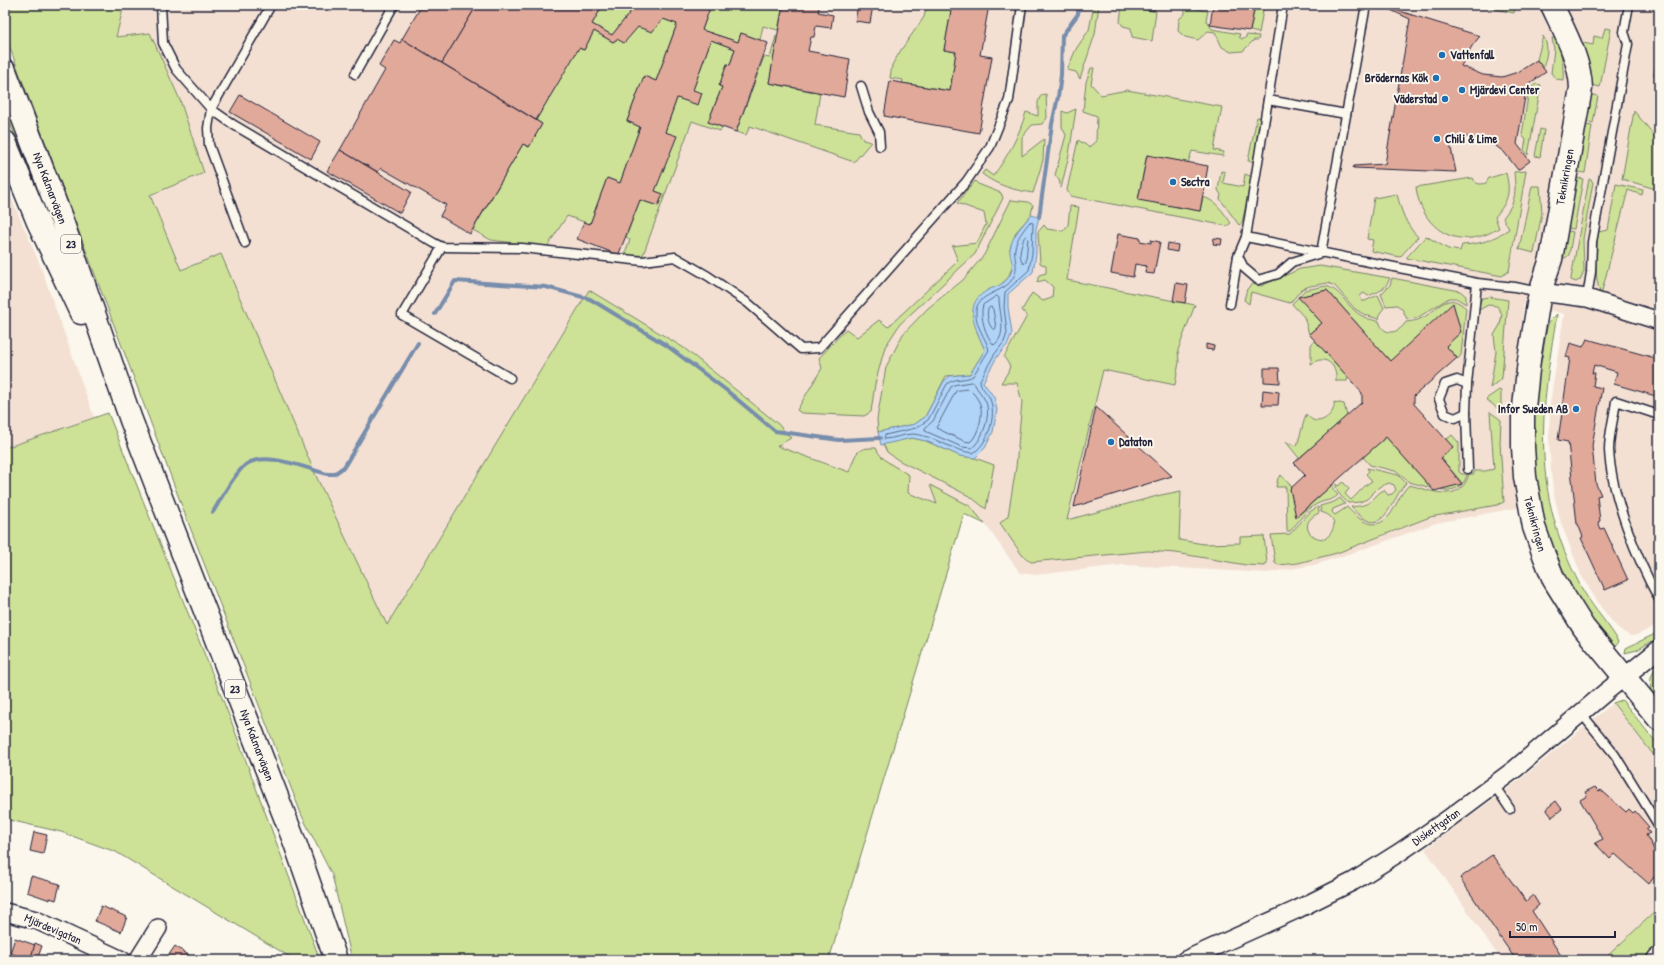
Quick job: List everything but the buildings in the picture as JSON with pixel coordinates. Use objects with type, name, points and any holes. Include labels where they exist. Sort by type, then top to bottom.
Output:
[{"type":"main road","name":"Teknikringen","points":[[1552,5],[1570,44],[1580,74],[1581,88],[1551,259],[1540,292],[1529,360],[1523,417],[1525,477],[1529,503],[1544,555],[1554,580],[1584,628],[1659,719]]},
{"type":"main road","name":"Nya Kalmarvägen","points":[[5,71],[61,218],[131,420],[292,836],[336,960]]},
{"type":"main road","name":"Nya Kalmarvägen","points":[[5,142],[38,222],[131,420]]},
{"type":"street","points":[[1540,292],[1587,298],[1659,321]]},
{"type":"street","name":"Diskettgatan","points":[[1185,960],[1262,927],[1354,880],[1400,852],[1515,769],[1624,676],[1659,649]]},
{"type":"street","name":"Mjärdevigatan","points":[[5,912],[36,920],[122,960]]},
{"type":"street","points":[[138,960],[158,928]]},
{"type":"lane","points":[[160,5],[163,43],[176,69],[211,109],[234,125],[442,247],[482,246],[522,248],[643,261],[675,257],[708,276],[748,303],[801,349],[819,348],[966,182],[990,147],[1009,100],[1022,5]]},
{"type":"lane","points":[[245,243],[209,145],[208,128],[211,109],[271,5]]},
{"type":"lane","points":[[355,74],[394,5]]},
{"type":"lane","points":[[1230,304],[1238,256],[1246,237],[1284,5]]},
{"type":"lane","points":[[1321,253],[1366,5]]},
{"type":"lane","points":[[1587,298],[1591,272],[1593,235],[1628,44],[1624,32],[1629,5]]},
{"type":"lane","points":[[861,86],[869,112],[879,132],[880,146]]},
{"type":"lane","points":[[1268,100],[1346,114]]},
{"type":"lane","points":[[1246,237],[1477,283],[1515,287],[1540,292]]},
{"type":"lane","points":[[482,246],[487,238]]},
{"type":"lane","points":[[442,247],[402,315],[510,378]]},
{"type":"lane","points":[[1238,256],[1244,268],[1258,280],[1278,274],[1292,262],[1321,253]]},
{"type":"lane","points":[[1468,469],[1466,413],[1467,384],[1477,283]]},
{"type":"lane","points":[[1466,413],[1455,418],[1445,414],[1439,399],[1445,384],[1457,380],[1467,384]]},
{"type":"lane","points":[[1659,414],[1616,401],[1609,449],[1615,484],[1623,513],[1638,556],[1659,599]]},
{"type":"lane","points":[[1581,713],[1615,755],[1657,823]]},
{"type":"lane","points":[[1494,785],[1510,809]]},
{"type":"shaded area","points":[[124,5],[1659,5],[1659,624],[1637,635],[1631,636],[1623,632],[1614,624],[1600,606],[1581,575],[1561,523],[1554,495],[1549,438],[1550,404],[1564,314],[1524,303],[1516,374],[1515,453],[1522,507],[1436,523],[1314,565],[1267,573],[1123,565],[1035,575],[1020,573],[985,524],[964,514],[776,446],[589,290],[387,625],[317,478],[221,254],[181,270],[150,195],[204,173],[180,100],[150,33],[116,37]]},
{"type":"shaded area","points":[[5,183],[39,262],[94,417],[5,448]]},
{"type":"shaded area","points":[[1613,703],[1659,762],[1659,908],[1603,960],[1501,960],[1425,849],[1522,778]]},
{"type":"green space","points":[[5,5],[124,5],[116,37],[150,33],[180,100],[204,173],[150,195],[181,270],[221,254],[317,478],[387,625],[589,290],[684,348],[778,424],[791,438],[777,446],[849,472],[857,453],[863,449],[876,448],[882,457],[909,475],[908,493],[937,504],[930,485],[970,506],[985,524],[964,514],[829,960],[352,960],[332,875],[302,816],[188,522],[5,35]]},
{"type":"green space","points":[[603,5],[636,5],[612,35],[592,24]]},
{"type":"green space","points":[[711,5],[783,5],[778,30],[763,26],[760,40],[741,33],[738,42],[702,30]]},
{"type":"green space","points":[[927,5],[952,5],[944,50],[956,52],[950,91],[902,83],[903,80],[890,78],[892,65],[924,17]]},
{"type":"green space","points":[[1094,5],[1099,5],[1095,34],[1080,79],[1076,72],[1067,70],[1076,49],[1089,30]]},
{"type":"green space","points":[[1122,5],[1132,5],[1132,7],[1156,11],[1152,41],[1132,37],[1131,28],[1123,26],[1120,22]]},
{"type":"green space","points":[[1255,5],[1264,5],[1259,33],[1250,31]]},
{"type":"green space","points":[[1476,5],[1507,5],[1515,7],[1514,13]]},
{"type":"green space","points":[[1185,7],[1208,11],[1206,20],[1212,29],[1240,34],[1239,37],[1242,39],[1246,38],[1246,35],[1259,36],[1258,40],[1254,40],[1243,51],[1231,52],[1222,47],[1215,32],[1208,31],[1198,40],[1185,37],[1178,31],[1179,19],[1185,14]]},
{"type":"green space","points":[[663,19],[677,24],[656,81],[644,76],[627,121],[640,127],[620,183],[607,178],[590,224],[567,216],[547,247],[491,240],[473,230],[523,144],[529,147],[542,124],[536,120],[578,48],[584,50],[594,31],[613,42],[638,27]]},
{"type":"green space","points":[[1605,28],[1611,29],[1600,87],[1587,84],[1588,70],[1583,43],[1593,45],[1594,36],[1602,38]]},
{"type":"green space","points":[[776,36],[778,36],[769,83],[820,93],[815,125],[859,132],[863,140],[871,142],[854,162],[750,126],[746,135],[736,132],[764,57],[770,58]]},
{"type":"green space","points":[[1543,36],[1547,48],[1543,69],[1537,60]]},
{"type":"green space","points":[[1552,38],[1557,38],[1562,59],[1563,80],[1556,79],[1551,73],[1554,49]]},
{"type":"green space","points":[[711,40],[735,49],[730,65],[727,64],[722,87],[708,122],[722,127],[720,131],[692,121],[643,255],[624,256],[630,240],[626,237],[640,200],[658,206],[663,194],[655,191],[665,132],[677,98],[693,90]]},
{"type":"green space","points":[[1091,68],[1094,68],[1091,84],[1101,95],[1127,90],[1222,107],[1214,150],[1224,152],[1223,156],[1192,151],[1188,163],[1147,155],[1138,199],[1200,211],[1203,197],[1216,204],[1231,223],[1227,226],[1070,196],[1067,190],[1078,140],[1089,147],[1096,141],[1097,116],[1083,111],[1086,82]]},
{"type":"green space","points":[[1536,84],[1541,85],[1528,155],[1524,150],[1526,140],[1522,135],[1529,89]]},
{"type":"green space","points":[[1585,93],[1598,96],[1593,123],[1583,121]]},
{"type":"green space","points":[[1046,94],[1047,118],[1042,124],[1032,125],[1022,137],[1022,156],[1044,139],[1043,160],[1033,193],[1006,187],[994,182],[982,174],[985,170],[993,176],[1004,161],[1012,146],[1026,112],[1038,116],[1038,102],[1041,95]]},
{"type":"green space","points":[[5,103],[35,180],[33,180],[5,111]]},
{"type":"green space","points":[[1076,109],[1069,155],[1061,188],[1059,180],[1055,175],[1066,135],[1062,127],[1062,111],[1067,113]]},
{"type":"green space","points":[[1634,111],[1650,130],[1659,146],[1659,190],[1622,179]]},
{"type":"green space","points":[[1257,117],[1262,118],[1253,161],[1248,161]]},
{"type":"green space","points":[[1585,125],[1592,126],[1585,173],[1578,172]]},
{"type":"green space","points":[[1540,129],[1544,130],[1540,157],[1535,156]]},
{"type":"green space","points":[[1221,171],[1225,172],[1223,183],[1243,187],[1245,174],[1252,177],[1242,223],[1239,225],[1220,199],[1221,195],[1218,190]]},
{"type":"green space","points":[[1526,171],[1509,271],[1502,276],[1406,258],[1426,236],[1448,249],[1460,251],[1462,245],[1487,241],[1509,229],[1503,218],[1513,202],[1515,192],[1514,172]]},
{"type":"green space","points":[[1506,173],[1508,191],[1506,201],[1495,217],[1499,228],[1479,237],[1461,238],[1451,236],[1441,231],[1427,217],[1418,198],[1416,187],[1472,178],[1478,184],[1484,184],[1489,178]]},
{"type":"green space","points":[[1576,178],[1583,179],[1574,229],[1567,228]]},
{"type":"green space","points":[[1589,179],[1593,182],[1583,239],[1584,271],[1581,279],[1576,282],[1571,280],[1571,278]]},
{"type":"green space","points":[[975,181],[978,184],[1001,193],[1003,198],[975,254],[900,324],[885,347],[875,384],[871,412],[864,416],[801,413],[797,410],[822,368],[819,358],[846,329],[857,337],[879,320],[888,327],[958,261],[952,246],[977,243],[986,224],[984,213],[957,203]]},
{"type":"green space","points":[[1616,184],[1643,190],[1642,195],[1628,190],[1601,295],[1596,272],[1598,232],[1608,230]]},
{"type":"green space","points":[[1532,186],[1540,186],[1542,213],[1534,253],[1519,249]]},
{"type":"green space","points":[[1397,194],[1404,217],[1410,228],[1418,237],[1400,257],[1371,251],[1373,240],[1367,239],[1374,198]]},
{"type":"green space","points":[[1011,200],[1028,202],[1033,205],[1031,215],[1016,232],[1010,249],[1013,265],[1008,278],[999,286],[988,290],[977,332],[985,350],[970,374],[946,376],[925,417],[915,424],[878,432],[877,419],[886,367],[903,334],[928,308],[963,280],[984,255]]},
{"type":"green space","points":[[1070,206],[1079,207],[1067,280],[1195,305],[1178,350],[1179,362],[1175,385],[1103,370],[1067,520],[1181,491],[1179,540],[1204,544],[1240,543],[1240,537],[1264,536],[1267,563],[1265,566],[1246,565],[1176,553],[1148,551],[1031,562],[1022,555],[1000,523],[1008,516],[1016,467],[1022,402],[1017,383],[1001,383],[1010,366],[1004,357],[1027,316],[1022,310],[1032,293],[1043,301],[1052,298],[1053,287],[1045,280],[1037,282],[1039,275],[1046,273],[1046,266],[1040,263],[1038,232],[1044,225],[1047,229],[1063,231],[1068,225]]},
{"type":"green space","points":[[1564,230],[1573,232],[1569,255],[1565,258],[1556,256]]},
{"type":"green space","points":[[1320,266],[1390,278],[1386,286],[1376,293],[1368,296],[1364,293],[1360,296],[1362,301],[1365,301],[1378,295],[1384,308],[1380,313],[1379,319],[1365,315],[1355,309],[1335,286],[1328,283],[1302,289],[1290,303],[1251,292],[1249,304],[1244,300],[1247,289],[1252,284],[1261,286],[1300,269]]},
{"type":"green space","points":[[1392,278],[1460,291],[1466,296],[1466,304],[1456,298],[1449,298],[1417,318],[1407,319],[1402,309],[1397,305],[1386,306],[1381,294],[1390,285]]},
{"type":"green space","points":[[1326,286],[1333,289],[1361,315],[1369,319],[1379,321],[1384,330],[1388,332],[1400,329],[1406,322],[1415,321],[1422,318],[1446,302],[1458,302],[1466,308],[1461,355],[1458,359],[1446,346],[1390,361],[1327,290],[1299,297],[1322,323],[1309,334],[1304,317],[1292,304],[1305,290]]},
{"type":"green space","points":[[1490,297],[1508,300],[1502,378],[1490,388],[1496,352],[1494,335],[1500,325],[1502,314],[1497,306],[1488,305],[1479,310],[1479,304],[1482,298]]},
{"type":"green space","points":[[1557,314],[1551,350],[1544,419],[1544,452],[1547,484],[1553,517],[1564,550],[1584,592],[1616,637],[1618,643],[1614,648],[1610,646],[1573,596],[1550,548],[1538,504],[1532,423],[1536,389],[1547,328],[1549,322]]},
{"type":"green space","points":[[1315,340],[1348,377],[1347,381],[1336,381],[1335,370],[1328,361],[1319,360],[1311,364],[1311,345]]},
{"type":"green space","points":[[1499,390],[1501,391],[1501,409],[1498,409],[1486,399]]},
{"type":"green space","points":[[1334,402],[1344,404],[1347,416],[1299,458],[1286,442],[1297,446],[1306,414],[1315,421],[1320,421],[1330,415]]},
{"type":"green space","points":[[1490,412],[1501,420],[1500,443],[1504,502],[1497,505],[1430,517],[1337,553],[1298,563],[1279,565],[1275,562],[1271,535],[1290,534],[1311,511],[1318,507],[1319,513],[1309,520],[1308,529],[1313,536],[1319,538],[1325,539],[1329,535],[1334,524],[1333,520],[1327,514],[1321,512],[1320,506],[1334,502],[1340,498],[1345,504],[1333,509],[1332,512],[1335,515],[1347,507],[1361,520],[1372,524],[1378,523],[1389,516],[1409,485],[1435,492],[1452,492],[1459,490],[1465,484],[1469,474],[1474,474],[1474,471],[1494,469]]},
{"type":"green space","points":[[108,413],[230,718],[320,960],[295,960],[116,852],[61,832],[5,819],[5,448]]},
{"type":"green space","points":[[1452,435],[1459,443],[1459,472],[1462,474],[1467,474],[1463,483],[1460,486],[1452,490],[1438,489],[1462,483],[1441,458],[1453,447],[1446,440]]},
{"type":"green space","points":[[1386,437],[1432,488],[1409,482],[1395,471],[1370,465],[1363,457]]},
{"type":"green space","points":[[912,438],[926,441],[960,456],[975,458],[994,465],[986,509],[971,497],[898,460],[887,452],[883,444]]},
{"type":"green space","points":[[1367,468],[1398,475],[1406,483],[1384,516],[1378,521],[1371,521],[1362,517],[1351,507],[1366,504],[1384,490],[1388,495],[1392,494],[1396,490],[1394,485],[1389,483],[1379,487],[1367,499],[1360,502],[1348,503],[1340,495],[1336,487],[1336,484],[1338,486],[1343,482],[1349,489],[1345,494],[1351,500],[1372,481],[1366,474],[1369,471]]},
{"type":"green space","points":[[1281,475],[1292,487],[1290,489],[1297,517],[1333,484],[1333,490],[1338,495],[1313,507],[1290,531],[1287,531],[1286,487],[1276,487],[1278,478]]},
{"type":"green space","points":[[1659,632],[1659,637],[1637,650],[1625,653],[1626,648]]},
{"type":"green space","points":[[1659,664],[1659,705],[1655,700],[1650,684],[1652,674]]},
{"type":"green space","points":[[1622,700],[1659,746],[1659,762],[1613,703]]},
{"type":"green space","points":[[1659,908],[1659,951],[1649,960],[1603,960]]},
{"type":"water","points":[[1031,215],[1039,217],[1036,229],[1036,254],[1033,272],[1008,294],[1008,307],[1012,333],[1008,344],[997,357],[983,382],[994,397],[997,410],[993,432],[985,448],[975,458],[960,456],[926,441],[912,438],[881,445],[878,432],[915,424],[925,417],[944,381],[950,376],[970,374],[985,350],[977,333],[973,316],[973,308],[981,295],[1002,284],[1008,278],[1012,269],[1010,253],[1011,244],[1018,230]]},
{"type":"waterway","points":[[1039,217],[1052,124],[1061,75],[1062,36],[1078,14],[1078,5]]},
{"type":"waterway","points":[[435,314],[455,281],[546,287],[590,299],[666,345],[726,390],[775,431],[839,440],[880,438]]},
{"type":"waterway","points":[[213,512],[234,478],[242,468],[250,462],[260,460],[283,461],[327,474],[334,474],[344,467],[418,343]]},
{"type":"place","name":"Vattenfall","points":[[1442,55]]},
{"type":"place","name":"Brödernas Kök","points":[[1436,78]]},
{"type":"place","name":"Mjärdevi Center","points":[[1462,90]]},
{"type":"place","name":"Väderstad","points":[[1445,99]]},
{"type":"place","name":"Chili & Lime","points":[[1437,139]]},
{"type":"place","name":"Sectra","points":[[1173,182]]},
{"type":"place","name":"Infor Sweden AB","points":[[1576,409]]},
{"type":"place","name":"Dataton","points":[[1111,442]]}]
